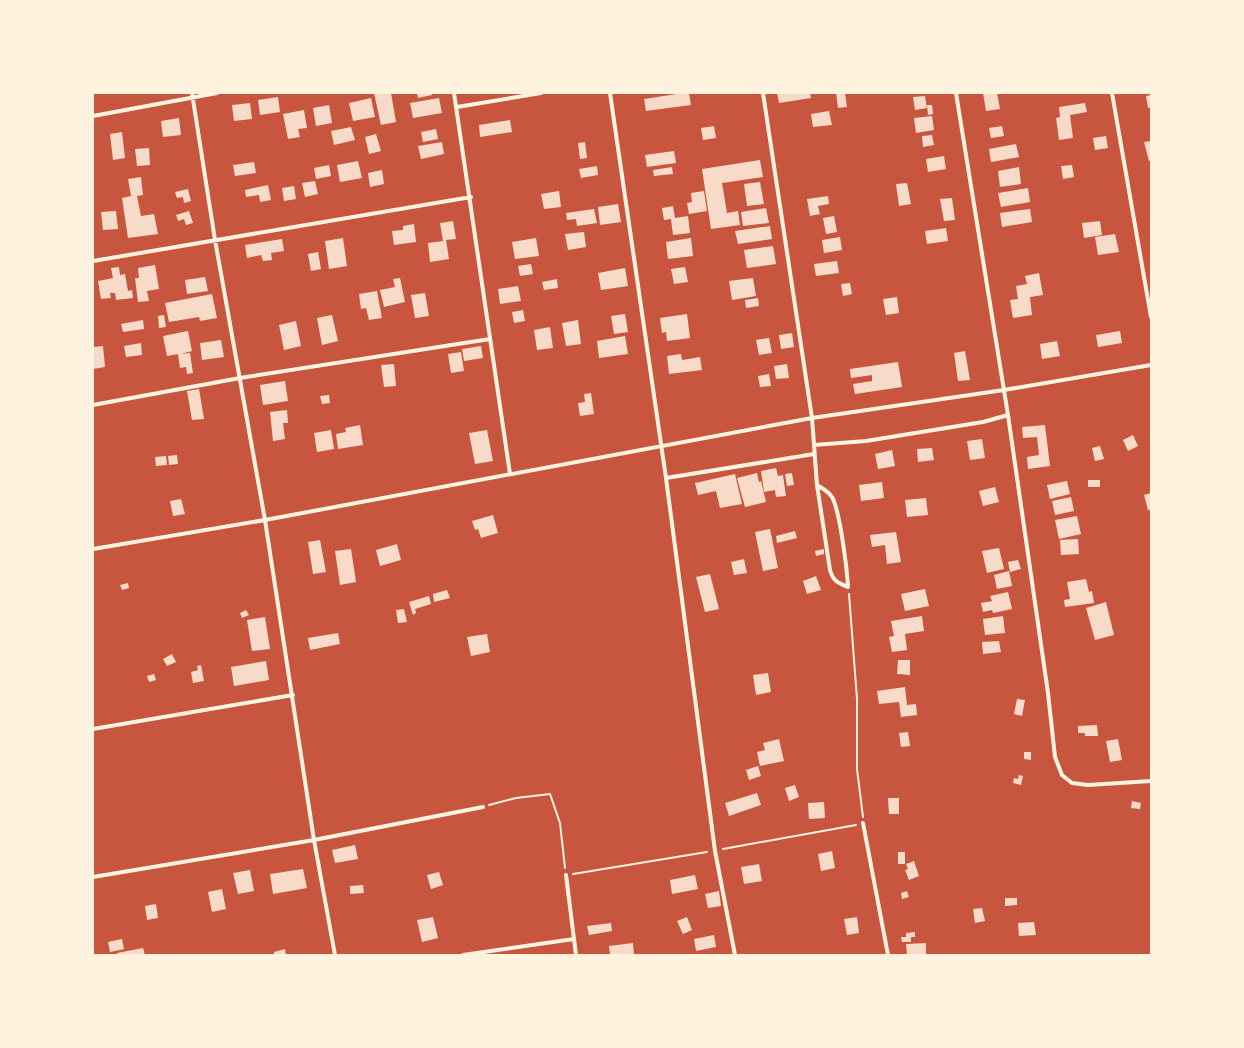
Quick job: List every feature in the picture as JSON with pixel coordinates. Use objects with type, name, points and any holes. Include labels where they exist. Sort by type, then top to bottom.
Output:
[{"type":"street","points":[[93,116],[192,95],[217,93]]},
{"type":"street","points":[[454,93],[471,197],[510,474]]},
{"type":"street","points":[[456,107],[542,93]]},
{"type":"street","points":[[610,93],[666,478],[716,850],[735,955]]},
{"type":"street","points":[[763,93],[812,418],[817,485],[832,578],[836,583],[848,587],[847,570],[836,508],[828,492],[817,485]]},
{"type":"street","points":[[956,93],[1008,415],[1048,693],[1055,757],[1062,775],[1072,783],[1088,786],[1151,782]]},
{"type":"street","points":[[1112,93],[1151,317]]},
{"type":"street","points":[[192,95],[215,240],[266,520],[314,840],[335,955]]},
{"type":"street","points":[[93,261],[471,197]]},
{"type":"street","points":[[93,405],[240,378],[490,339]]},
{"type":"street","points":[[93,549],[266,520],[812,418],[1004,390],[1151,365]]},
{"type":"street","points":[[814,445],[866,441],[983,422],[1008,415]]},
{"type":"street","points":[[666,478],[814,454]]},
{"type":"street","points":[[93,729],[293,695]]},
{"type":"street","points":[[93,877],[314,840],[482,807]]},
{"type":"street","points":[[863,824],[888,955]]},
{"type":"street","points":[[566,876],[576,955]]},
{"type":"street","points":[[463,955],[574,939]]},
{"type":"path","points":[[482,807],[516,798],[550,794],[560,823],[566,876],[863,824],[857,769],[857,700],[848,587]]},
{"type":"building","points":[[374,93],[391,93],[396,122],[381,125]]},
{"type":"building","points":[[417,93],[432,93],[432,95],[418,98]]},
{"type":"building","points":[[689,93],[691,105],[646,111],[644,99]]},
{"type":"building","points":[[777,93],[810,93],[811,98],[779,103]]},
{"type":"building","points":[[836,93],[845,93],[847,107],[838,108]]},
{"type":"building","points":[[983,93],[997,93],[1000,109],[986,111]]},
{"type":"building","points":[[1151,95],[1151,107],[1148,108],[1146,96]]},
{"type":"building","points":[[925,96],[927,108],[915,110],[913,97]]},
{"type":"building","points":[[278,97],[280,112],[260,115],[258,100]]},
{"type":"building","points":[[371,98],[375,117],[353,121],[349,103]]},
{"type":"building","points":[[439,98],[442,113],[413,118],[410,103]]},
{"type":"building","points":[[250,103],[252,119],[234,121],[232,105]]},
{"type":"building","points":[[1085,103],[1087,112],[1070,115],[1073,138],[1059,140],[1056,118],[1060,117],[1059,107]]},
{"type":"building","points":[[329,105],[332,123],[316,126],[313,108]]},
{"type":"building","points":[[927,105],[932,105],[933,114],[928,115]]},
{"type":"building","points":[[304,110],[307,128],[298,129],[300,137],[288,139],[283,114]]},
{"type":"building","points":[[829,111],[832,125],[813,127],[811,114]]},
{"type":"building","points":[[932,116],[934,130],[916,133],[914,118]]},
{"type":"building","points":[[179,118],[181,135],[163,137],[161,121]]},
{"type":"building","points":[[510,120],[512,132],[480,137],[479,125]]},
{"type":"building","points":[[714,126],[716,138],[703,140],[701,128]]},
{"type":"building","points":[[1002,126],[1004,136],[991,138],[989,128]]},
{"type":"building","points":[[351,127],[355,140],[334,145],[331,131]]},
{"type":"building","points":[[436,129],[438,139],[423,142],[421,132]]},
{"type":"building","points":[[122,132],[125,158],[113,160],[110,134]]},
{"type":"building","points":[[376,134],[381,151],[369,154],[365,137]]},
{"type":"building","points":[[932,135],[934,145],[923,147],[922,136]]},
{"type":"building","points":[[1106,136],[1108,148],[1095,150],[1093,138]]},
{"type":"building","points":[[1151,141],[1151,160],[1149,161],[1144,142]]},
{"type":"building","points":[[442,142],[444,154],[421,159],[418,146]]},
{"type":"building","points":[[585,142],[587,158],[580,159],[578,143]]},
{"type":"building","points":[[1016,144],[1019,157],[991,162],[989,149]]},
{"type":"building","points":[[149,148],[150,165],[137,166],[135,149]]},
{"type":"building","points":[[674,151],[676,163],[647,167],[645,155]]},
{"type":"building","points":[[944,156],[946,169],[928,172],[926,159]]},
{"type":"building","points":[[760,160],[763,177],[722,183],[727,213],[738,211],[740,225],[711,229],[702,169]]},
{"type":"building","points":[[358,161],[362,178],[340,182],[337,165]]},
{"type":"building","points":[[254,162],[256,173],[235,176],[233,165]]},
{"type":"building","points":[[329,165],[331,176],[316,179],[314,168]]},
{"type":"building","points":[[1072,165],[1074,177],[1063,179],[1061,166]]},
{"type":"building","points":[[597,166],[598,175],[581,178],[579,169]]},
{"type":"building","points":[[672,167],[673,174],[654,176],[653,170]]},
{"type":"building","points":[[1019,167],[1021,184],[1000,187],[998,171]]},
{"type":"building","points":[[382,170],[384,184],[370,187],[368,173]]},
{"type":"building","points":[[141,177],[143,195],[137,196],[141,216],[154,214],[158,234],[128,238],[122,198],[131,196],[128,179]]},
{"type":"building","points":[[315,181],[318,194],[305,197],[302,183]]},
{"type":"building","points":[[760,182],[764,204],[747,206],[744,184]]},
{"type":"building","points":[[907,183],[911,204],[899,206],[896,184]]},
{"type":"building","points":[[268,185],[271,200],[260,202],[259,195],[246,197],[245,190]]},
{"type":"building","points":[[294,186],[296,199],[284,201],[282,188]]},
{"type":"building","points":[[1028,188],[1030,202],[1001,207],[998,193]]},
{"type":"building","points":[[188,189],[191,201],[184,203],[183,197],[177,198],[175,192]]},
{"type":"building","points":[[559,191],[561,207],[544,209],[541,194]]},
{"type":"building","points":[[704,191],[707,211],[689,214],[687,203],[692,202],[691,193]]},
{"type":"building","points":[[828,196],[829,204],[818,206],[820,214],[810,216],[807,199]]},
{"type":"building","points":[[952,198],[955,220],[944,221],[940,199]]},
{"type":"building","points":[[618,204],[621,222],[600,225],[598,207]]},
{"type":"building","points":[[673,206],[675,218],[688,216],[690,233],[673,235],[671,219],[664,220],[662,208]]},
{"type":"building","points":[[766,208],[769,223],[743,226],[741,212]]},
{"type":"building","points":[[594,209],[597,223],[577,226],[576,219],[567,220],[566,213]]},
{"type":"building","points":[[1030,209],[1032,222],[1002,227],[1000,213]]},
{"type":"building","points":[[116,211],[118,229],[103,230],[101,212]]},
{"type":"building","points":[[189,211],[193,223],[186,225],[184,219],[178,221],[176,215]]},
{"type":"building","points":[[834,216],[837,232],[826,234],[823,218]]},
{"type":"building","points":[[453,221],[456,239],[446,240],[449,259],[430,262],[428,243],[443,241],[440,223]]},
{"type":"building","points":[[1100,221],[1102,235],[1084,238],[1082,223]]},
{"type":"building","points":[[414,224],[416,242],[394,245],[392,231],[403,230],[403,226]]},
{"type":"building","points":[[770,226],[772,239],[738,244],[735,231]]},
{"type":"building","points":[[946,228],[948,241],[927,244],[925,231]]},
{"type":"building","points":[[584,232],[586,247],[568,250],[565,234]]},
{"type":"building","points":[[1115,234],[1119,252],[1098,255],[1095,237]]},
{"type":"building","points":[[840,237],[842,250],[824,253],[822,240]]},
{"type":"building","points":[[343,238],[347,266],[329,269],[325,241]]},
{"type":"building","points":[[536,238],[539,256],[515,259],[512,242]]},
{"type":"building","points":[[691,238],[693,256],[668,259],[666,242]]},
{"type":"building","points":[[282,239],[284,251],[271,253],[272,260],[263,261],[261,255],[247,258],[245,245]]},
{"type":"building","points":[[773,246],[776,264],[747,268],[744,250]]},
{"type":"building","points":[[318,252],[321,269],[311,271],[308,254]]},
{"type":"building","points":[[837,261],[839,273],[816,276],[814,264]]},
{"type":"building","points":[[531,264],[533,274],[520,276],[518,266]]},
{"type":"building","points":[[155,265],[159,289],[147,291],[149,301],[138,302],[135,278],[139,278],[138,268]]},
{"type":"building","points":[[119,267],[120,275],[125,274],[128,291],[132,290],[133,298],[116,300],[115,293],[110,293],[111,298],[101,299],[98,281],[113,278],[111,268]]},
{"type":"building","points":[[685,267],[688,282],[674,284],[671,269]]},
{"type":"building","points":[[625,268],[628,286],[601,290],[598,273]]},
{"type":"building","points":[[1039,273],[1043,295],[1030,297],[1032,315],[1013,318],[1010,300],[1018,299],[1016,286],[1027,284],[1025,276]]},
{"type":"building","points":[[205,277],[208,291],[187,294],[185,280]]},
{"type":"building","points":[[400,278],[405,302],[384,307],[380,290],[395,287],[393,279]]},
{"type":"building","points":[[753,278],[756,296],[732,300],[729,281]]},
{"type":"building","points":[[557,279],[558,288],[544,290],[542,282]]},
{"type":"building","points":[[850,283],[852,294],[843,296],[841,284]]},
{"type":"building","points":[[518,286],[521,301],[500,304],[498,289]]},
{"type":"building","points":[[377,291],[382,318],[369,320],[366,308],[361,309],[359,294]]},
{"type":"building","points":[[425,293],[429,316],[415,318],[411,295]]},
{"type":"building","points":[[212,294],[217,318],[200,321],[199,317],[169,322],[165,303]]},
{"type":"building","points":[[897,297],[899,313],[886,315],[883,299]]},
{"type":"building","points":[[758,298],[759,306],[746,308],[745,300]]},
{"type":"building","points":[[523,310],[525,321],[514,323],[512,312]]},
{"type":"building","points":[[625,314],[628,332],[614,334],[611,316]]},
{"type":"building","points":[[687,314],[690,338],[667,341],[666,332],[662,333],[660,318]]},
{"type":"building","points":[[164,315],[166,327],[159,328],[158,316]]},
{"type":"building","points":[[332,315],[338,341],[322,345],[317,318]]},
{"type":"building","points":[[143,320],[144,329],[123,332],[121,324]]},
{"type":"building","points":[[578,320],[581,344],[566,346],[562,323]]},
{"type":"building","points":[[296,321],[301,346],[284,350],[279,325]]},
{"type":"building","points":[[550,327],[553,348],[537,350],[534,330]]},
{"type":"building","points":[[188,331],[192,351],[181,354],[190,353],[193,373],[187,374],[186,367],[180,368],[178,354],[167,356],[163,336]]},
{"type":"building","points":[[1120,331],[1122,343],[1098,347],[1096,335]]},
{"type":"building","points":[[792,333],[794,347],[781,349],[779,335]]},
{"type":"building","points":[[625,336],[628,354],[599,358],[597,341]]},
{"type":"building","points":[[769,338],[772,353],[759,355],[756,340]]},
{"type":"building","points":[[221,340],[224,357],[202,360],[200,343]]},
{"type":"building","points":[[1057,341],[1060,356],[1042,359],[1040,344]]},
{"type":"building","points":[[141,343],[142,355],[126,357],[124,346]]},
{"type":"building","points":[[103,346],[105,367],[93,369],[93,347]]},
{"type":"building","points":[[481,346],[483,358],[464,361],[462,349]]},
{"type":"building","points":[[965,351],[970,380],[958,381],[954,353]]},
{"type":"building","points":[[461,352],[464,371],[451,373],[448,354]]},
{"type":"building","points":[[681,354],[682,360],[700,357],[702,370],[669,374],[667,356]]},
{"type":"building","points":[[898,362],[902,387],[855,394],[853,384],[872,381],[872,375],[851,378],[850,369]]},
{"type":"building","points":[[394,364],[396,386],[384,387],[381,365]]},
{"type":"building","points":[[787,364],[789,378],[776,379],[774,366]]},
{"type":"building","points":[[769,374],[771,386],[760,387],[758,376]]},
{"type":"building","points":[[285,381],[288,401],[263,405],[260,385]]},
{"type":"building","points":[[199,389],[204,419],[192,420],[187,391]]},
{"type":"building","points":[[591,393],[594,414],[580,416],[578,403],[585,402],[584,394]]},
{"type":"building","points":[[329,395],[330,403],[322,404],[320,396]]},
{"type":"building","points":[[287,410],[288,423],[283,423],[285,439],[273,441],[270,412]]},
{"type":"building","points":[[360,425],[363,445],[338,449],[336,434],[346,432],[345,428]]},
{"type":"building","points":[[1045,425],[1050,466],[1028,469],[1027,457],[1039,455],[1037,437],[1023,438],[1022,427]]},
{"type":"building","points":[[331,430],[334,449],[317,452],[314,433]]},
{"type":"building","points":[[487,430],[493,461],[475,464],[469,433]]},
{"type":"building","points":[[1133,435],[1138,446],[1128,451],[1123,440]]},
{"type":"building","points":[[982,439],[985,458],[970,460],[967,441]]},
{"type":"building","points":[[1100,446],[1104,459],[1095,461],[1092,448]]},
{"type":"building","points":[[932,448],[934,460],[918,462],[917,449]]},
{"type":"building","points":[[892,450],[895,466],[878,469],[875,454]]},
{"type":"building","points":[[177,455],[178,464],[169,465],[168,456]]},
{"type":"building","points":[[166,456],[167,465],[156,466],[155,457]]},
{"type":"building","points":[[776,468],[778,476],[783,475],[786,496],[776,497],[775,490],[764,492],[761,471]]},
{"type":"building","points":[[757,473],[759,482],[761,481],[766,502],[745,507],[737,478]]},
{"type":"building","points":[[792,473],[794,485],[787,486],[785,474]]},
{"type":"building","points":[[735,474],[742,504],[720,508],[716,491],[698,495],[695,483]]},
{"type":"building","points":[[1088,480],[1100,480],[1100,487],[1088,487]]},
{"type":"building","points":[[1067,481],[1070,494],[1050,499],[1047,485]]},
{"type":"building","points":[[882,482],[884,498],[861,501],[859,485]]},
{"type":"building","points":[[995,487],[999,502],[983,506],[979,491]]},
{"type":"building","points":[[1151,493],[1151,510],[1148,510],[1144,495]]},
{"type":"building","points":[[1071,497],[1074,511],[1055,515],[1052,501]]},
{"type":"building","points":[[926,498],[928,515],[907,517],[905,500]]},
{"type":"building","points":[[181,499],[185,514],[173,516],[170,501]]},
{"type":"building","points":[[493,515],[498,533],[481,538],[478,529],[475,530],[472,521]]},
{"type":"building","points":[[1077,516],[1081,534],[1059,539],[1055,520]]},
{"type":"building","points":[[770,529],[778,568],[763,571],[755,532]]},
{"type":"building","points":[[795,531],[797,538],[777,543],[776,536]]},
{"type":"building","points":[[896,532],[901,562],[887,564],[885,545],[872,547],[870,535]]},
{"type":"building","points":[[1078,539],[1079,554],[1061,555],[1060,540]]},
{"type":"building","points":[[320,540],[326,572],[313,574],[308,542]]},
{"type":"building","points":[[397,544],[401,560],[380,566],[376,550]]},
{"type":"building","points":[[999,548],[1004,569],[987,573],[982,551]]},
{"type":"building","points":[[351,549],[356,582],[340,585],[335,551]]},
{"type":"building","points":[[824,549],[824,554],[816,556],[815,551]]},
{"type":"building","points":[[744,559],[747,573],[734,575],[731,562]]},
{"type":"building","points":[[1018,560],[1021,569],[1010,572],[1008,562]]},
{"type":"building","points":[[1009,571],[1012,586],[997,589],[994,575]]},
{"type":"building","points":[[710,574],[719,609],[705,612],[696,577]]},
{"type":"building","points":[[816,576],[821,590],[807,594],[803,581]]},
{"type":"building","points":[[1086,579],[1089,592],[1092,591],[1094,603],[1065,607],[1064,600],[1070,599],[1067,582]]},
{"type":"building","points":[[128,583],[129,588],[122,590],[120,585]]},
{"type":"building","points":[[925,589],[929,606],[905,611],[901,594]]},
{"type":"building","points":[[447,590],[450,598],[434,602],[433,594]]},
{"type":"building","points":[[1008,592],[1012,609],[993,613],[992,610],[983,612],[981,603],[992,601],[990,596]]},
{"type":"building","points":[[429,596],[431,604],[415,609],[416,613],[413,615],[409,602]]},
{"type":"building","points":[[1106,602],[1114,635],[1095,640],[1086,608]]},
{"type":"building","points":[[404,609],[407,622],[398,623],[396,610]]},
{"type":"building","points":[[246,610],[249,615],[242,618],[240,613]]},
{"type":"building","points":[[922,616],[924,631],[905,634],[907,650],[892,652],[889,637],[894,636],[891,621]]},
{"type":"building","points":[[1003,616],[1005,633],[985,635],[983,619]]},
{"type":"building","points":[[265,617],[270,649],[252,651],[247,620]]},
{"type":"building","points":[[338,633],[340,644],[310,650],[308,638]]},
{"type":"building","points":[[487,634],[490,652],[471,656],[467,637]]},
{"type":"building","points":[[999,641],[1001,652],[983,654],[982,642]]},
{"type":"building","points":[[172,654],[176,662],[167,666],[163,659]]},
{"type":"building","points":[[898,660],[910,660],[910,675],[897,674]]},
{"type":"building","points":[[266,661],[269,680],[234,686],[231,667]]},
{"type":"building","points":[[201,665],[204,681],[193,683],[191,672],[198,670],[197,666]]},
{"type":"building","points":[[768,673],[771,692],[756,695],[753,675]]},
{"type":"building","points":[[154,674],[156,680],[149,682],[147,676]]},
{"type":"building","points":[[905,687],[907,705],[916,704],[917,715],[901,717],[899,702],[879,704],[877,691]]},
{"type":"building","points":[[1017,699],[1025,700],[1022,716],[1014,714]]},
{"type":"building","points":[[1097,725],[1098,736],[1085,736],[1085,733],[1078,733],[1078,726]]},
{"type":"building","points":[[908,732],[910,746],[901,747],[899,733]]},
{"type":"building","points":[[779,739],[784,761],[760,766],[757,752],[765,750],[763,743]]},
{"type":"building","points":[[1118,739],[1122,760],[1110,762],[1106,741]]},
{"type":"building","points":[[1024,752],[1031,752],[1031,760],[1024,759]]},
{"type":"building","points":[[758,766],[761,776],[749,780],[746,770]]},
{"type":"building","points":[[1019,775],[1023,776],[1021,785],[1013,783],[1014,778],[1018,779]]},
{"type":"building","points":[[795,785],[799,797],[789,801],[785,788]]},
{"type":"building","points":[[757,793],[761,805],[729,816],[725,803]]},
{"type":"building","points":[[888,798],[899,798],[899,814],[889,814]]},
{"type":"building","points":[[1132,801],[1141,803],[1140,809],[1131,808]]},
{"type":"building","points":[[824,802],[825,818],[809,819],[808,803]]},
{"type":"building","points":[[355,845],[358,859],[335,863],[332,850]]},
{"type":"building","points":[[832,851],[835,868],[821,871],[818,854]]},
{"type":"building","points":[[898,852],[905,852],[905,864],[898,864]]},
{"type":"building","points":[[914,861],[919,876],[909,880],[905,870],[908,869],[906,864]]},
{"type":"building","points":[[759,864],[762,881],[744,884],[741,867]]},
{"type":"building","points":[[303,869],[307,888],[273,894],[270,874]]},
{"type":"building","points":[[250,870],[254,891],[238,894],[233,873]]},
{"type":"building","points":[[439,872],[443,885],[431,889],[427,875]]},
{"type":"building","points":[[695,875],[698,889],[672,894],[670,880]]},
{"type":"building","points":[[363,885],[364,893],[350,894],[350,886]]},
{"type":"building","points":[[222,889],[226,909],[212,912],[208,892]]},
{"type":"building","points":[[719,891],[721,906],[708,908],[705,894]]},
{"type":"building","points":[[907,891],[909,897],[902,899],[901,893]]},
{"type":"building","points":[[1005,898],[1017,898],[1017,905],[1005,906]]},
{"type":"building","points":[[156,904],[158,918],[147,920],[145,906]]},
{"type":"building","points":[[982,908],[985,921],[975,923],[973,909]]},
{"type":"building","points":[[433,917],[438,938],[422,942],[417,920]]},
{"type":"building","points":[[687,917],[692,930],[683,934],[677,921]]},
{"type":"building","points":[[857,917],[859,933],[847,935],[844,919]]},
{"type":"building","points":[[1034,922],[1036,935],[1019,936],[1018,923]]},
{"type":"building","points":[[611,923],[612,931],[589,935],[587,926]]},
{"type":"building","points":[[915,932],[915,937],[911,937],[911,942],[902,942],[901,937],[906,937],[906,933]]},
{"type":"building","points":[[714,935],[716,947],[696,951],[694,939]]},
{"type":"building","points":[[122,939],[124,949],[110,952],[108,942]]},
{"type":"building","points":[[633,943],[634,955],[610,955],[609,946]]},
{"type":"building","points":[[926,943],[926,955],[907,955],[906,944]]},
{"type":"building","points":[[143,948],[145,955],[117,955],[117,953]]},
{"type":"building","points":[[285,949],[286,955],[274,955],[274,952]]}]
